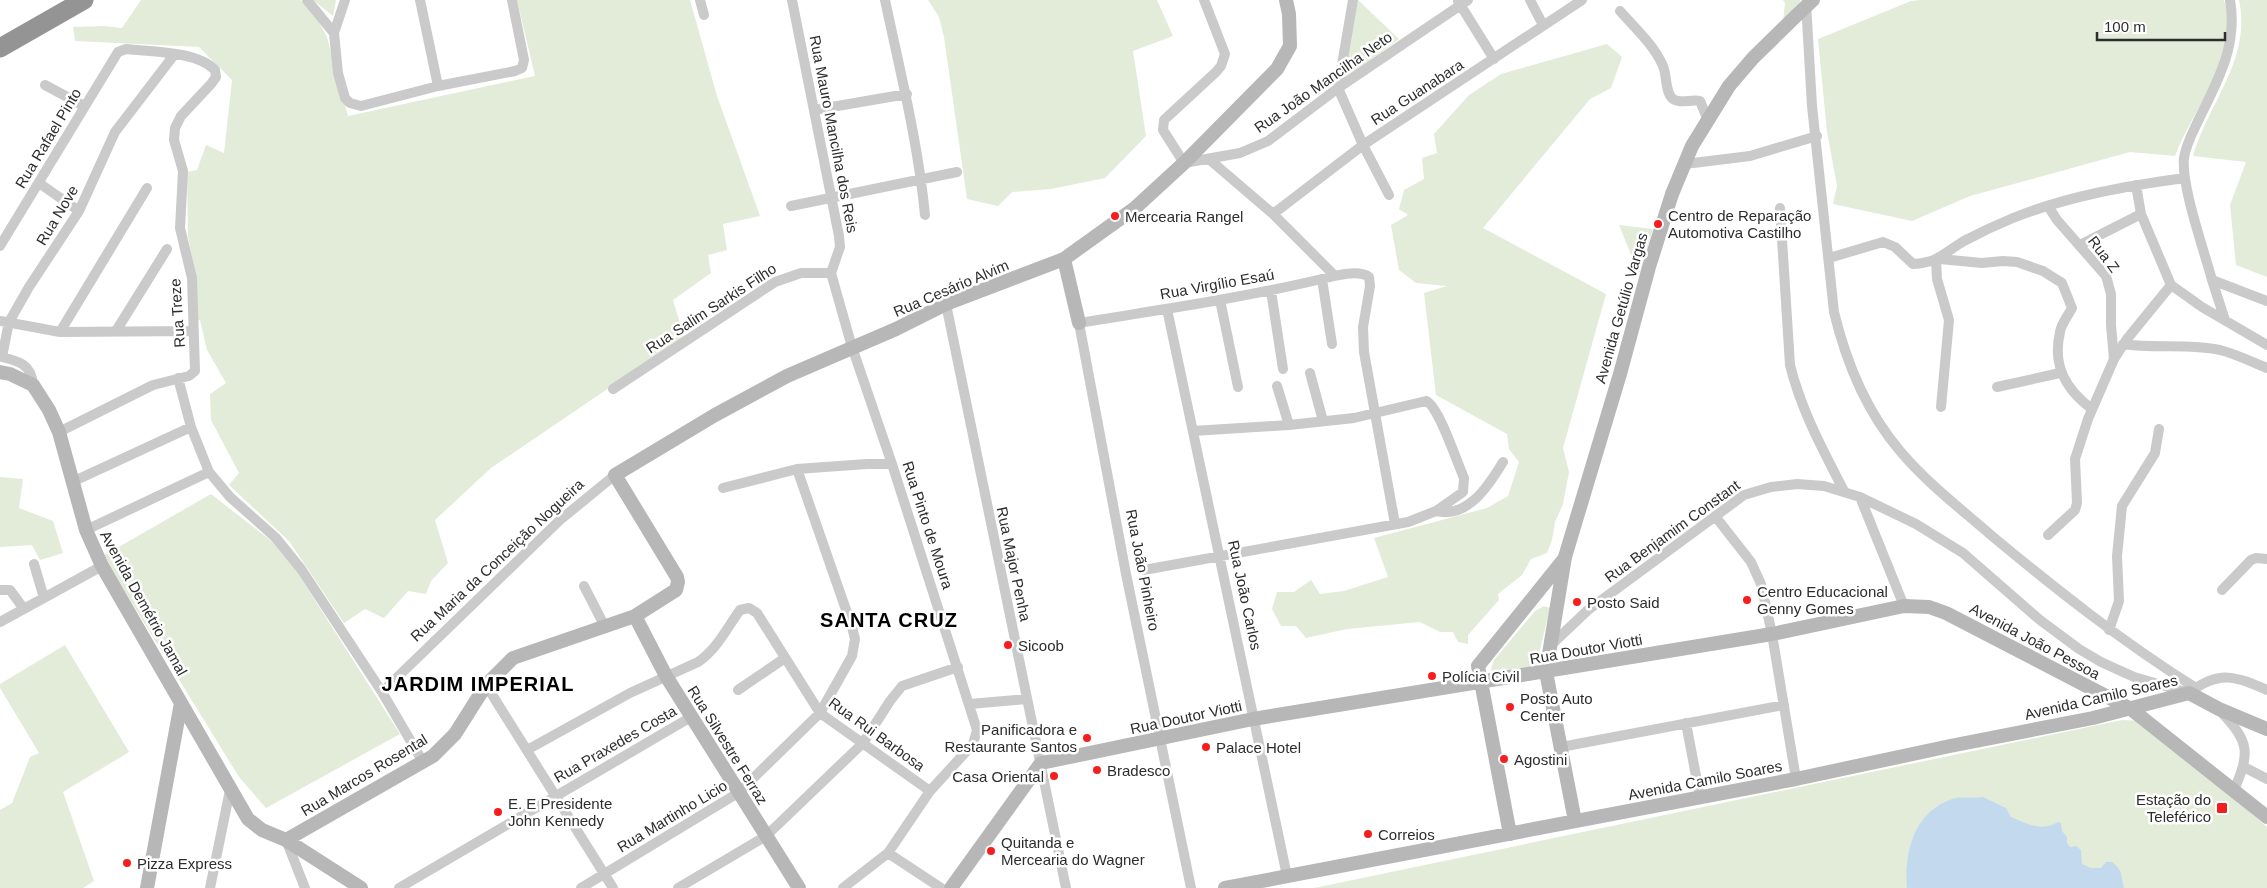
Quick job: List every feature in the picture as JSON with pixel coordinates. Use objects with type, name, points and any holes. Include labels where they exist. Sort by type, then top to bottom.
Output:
[{"type":"highway","points":[[0,48],[84,0]]},
{"type":"street","points":[[307,0],[334,33]]},
{"type":"street","points":[[345,0],[334,33],[338,73],[345,98],[350,103],[361,106],[438,86],[516,71],[522,68],[524,60],[512,0]]},
{"type":"street","points":[[420,0],[438,86]]},
{"type":"street","points":[[700,0],[704,15]]},
{"type":"street","name":"Rua Mauro Mancilha dos Reis","points":[[792,0],[832,197],[840,247],[831,273]]},
{"type":"street","points":[[885,0],[907,94],[922,180],[925,215]]},
{"type":"street","points":[[1184,163],[1163,130],[1164,120],[1216,72],[1221,66],[1224,54],[1204,0]]},
{"type":"street","name":"Rua Cesário Alvim","points":[[852,347],[896,329],[946,304],[1064,259],[1134,208],[1184,163],[1258,89],[1285,58],[1290,46],[1291,34],[1286,0]]},
{"type":"street","points":[[1354,0],[1338,88],[1363,146],[1389,195]]},
{"type":"street","points":[[1530,0],[1543,25]]},
{"type":"street","name":"Rua Guanabara","points":[[1272,214],[1363,146],[1582,0]]},
{"type":"street","points":[[1806,0],[1810,79],[1834,312],[1845,352],[1862,392],[1879,422],[1900,451],[1947,497],[2109,630],[2219,709],[2267,729]]},
{"type":"street","name":"Avenida Getúlio Vargas","points":[[1565,557],[1620,374],[1649,267],[1672,194],[1692,146],[1729,86],[1747,65],[1812,0]]},
{"type":"street","points":[[2225,320],[2212,280],[2185,178],[2184,160],[2187,144],[2222,71],[2231,46],[2233,27],[2230,0]]},
{"type":"street","points":[[1462,2],[1494,59]]},
{"type":"street","name":"Rua João Mancilha Neto","points":[[1184,163],[1240,154],[1268,141],[1338,88],[1462,2]]},
{"type":"street","points":[[1620,11],[1661,62],[1667,77],[1669,94],[1672,98],[1677,101],[1700,101],[1708,118]]},
{"type":"street","name":"Rua Treze","points":[[126,48],[196,57],[208,63],[215,70],[216,77],[181,116],[175,128],[174,140],[183,171],[180,228],[192,278],[196,366],[193,374],[178,378]]},
{"type":"street","name":"Rua Rafael Pinto","points":[[0,246],[114,57],[126,48]]},
{"type":"street","name":"Rua Nove","points":[[33,385],[33,377],[28,368],[20,362],[2,357],[5,322],[79,211],[115,132],[174,54]]},
{"type":"street","points":[[45,85],[84,106]]},
{"type":"street","points":[[814,110],[907,94]]},
{"type":"street","points":[[1685,164],[1750,156],[1817,136]]},
{"type":"street","points":[[1210,160],[1272,214],[1334,276]]},
{"type":"street","points":[[791,206],[957,172]]},
{"type":"street","points":[[1938,259],[1964,241],[2048,206],[2136,185],[2185,178]]},
{"type":"street","points":[[39,183],[79,211]]},
{"type":"street","points":[[2136,185],[2141,214],[2171,285],[2267,345]]},
{"type":"street","points":[[60,332],[147,188]]},
{"type":"street","name":"Rua Z","points":[[2048,206],[2057,220],[2106,276],[2111,294],[2114,359]]},
{"type":"street","points":[[1780,208],[1792,373],[1805,412],[1844,491]]},
{"type":"street","points":[[2080,245],[2141,214]]},
{"type":"street","points":[[1829,258],[1883,242],[1895,247],[1913,264],[1938,259],[1982,263],[2002,261],[2017,262],[2043,271],[2062,283],[2072,308],[2060,332],[2060,373],[2077,397],[2092,408]]},
{"type":"street","points":[[116,331],[167,249]]},
{"type":"street","name":"Rua João Pinheiro","points":[[1064,259],[1079,323],[1126,574],[1191,888]]},
{"type":"street","points":[[1938,259],[1937,280],[1949,320],[1941,407]]},
{"type":"street","name":"Rua Salim Sarkis Filho","points":[[613,389],[775,282],[801,273],[831,273]]},
{"type":"street","name":"Rua Pinto de Moura","points":[[831,273],[852,347],[892,464],[977,730],[973,744],[930,791],[888,853],[843,888]]},
{"type":"street","name":"Rua Virgílio Esaú","points":[[1079,323],[1271,291],[1334,276],[1365,274],[1370,280],[1363,327],[1366,366],[1376,413]]},
{"type":"street","points":[[1322,279],[1332,344]]},
{"type":"street","points":[[2212,280],[2267,301]]},
{"type":"street","points":[[2048,535],[2075,510],[2077,503],[2075,459],[2092,408],[2114,359],[2125,342],[2171,285]]},
{"type":"street","points":[[1271,291],[1283,368]]},
{"type":"street","points":[[1220,300],[1238,387]]},
{"type":"street","name":"Rua Major Penha","points":[[946,304],[1066,888]]},
{"type":"street","name":"Rua João Carlos","points":[[1167,309],[1288,882]]},
{"type":"street","points":[[5,322],[60,332],[193,331]]},
{"type":"street","points":[[2112,332],[2125,342],[2139,346],[2188,346],[2221,350],[2267,368]]},
{"type":"street","name":"Rua Maria da Conceição Nogueira","points":[[382,692],[560,520],[615,475],[748,397],[787,376],[852,347]]},
{"type":"street","points":[[0,372],[10,374],[33,385]]},
{"type":"street","points":[[1310,373],[1323,420]]},
{"type":"street","points":[[1997,387],[2060,373]]},
{"type":"street","points":[[59,432],[153,385],[178,378],[191,427],[209,472],[230,496],[286,549],[382,692],[423,762]]},
{"type":"street","name":"Avenida Demétrio Jamal","points":[[33,385],[50,410],[59,432],[86,530],[102,566],[248,819],[286,840],[361,888]]},
{"type":"street","points":[[1277,386],[1290,425]]},
{"type":"street","points":[[1144,570],[1408,522],[1436,511],[1463,492],[1464,478],[1438,417],[1429,402],[1420,401],[1376,413],[1290,425],[1193,431]]},
{"type":"street","points":[[1376,413],[1395,524]]},
{"type":"street","points":[[72,482],[191,427]]},
{"type":"street","points":[[2109,630],[2119,601],[2117,556],[2122,506],[2155,453],[2159,429]]},
{"type":"street","points":[[1436,511],[1452,512],[1474,500],[1490,484],[1503,462]]},
{"type":"street","points":[[723,488],[797,469],[892,464]]},
{"type":"street","name":"Rua Martinho Licio","points":[[581,888],[738,793],[820,713],[852,656],[855,639],[797,469]]},
{"type":"street","points":[[86,530],[209,472]]},
{"type":"street","name":"Rua Marcos Rosental","points":[[286,840],[433,756],[455,734],[486,685],[513,658],[604,625],[635,616],[673,593],[678,587],[676,577],[615,475]]},
{"type":"street","name":"Rua Benjamim Constant","points":[[1550,646],[1588,610],[1744,495],[1771,487],[1797,484],[1824,486],[1844,491],[1916,524],[1963,552],[2061,637],[2101,662],[2134,677],[2192,691]]},
{"type":"street","points":[[1860,497],[1904,606]]},
{"type":"street","points":[[1715,516],[1751,562],[1758,574],[1772,634],[1796,779]]},
{"type":"street","points":[[1463,686],[1565,557]]},
{"type":"street","points":[[1565,557],[1546,672],[1575,821]]},
{"type":"street","points":[[2222,590],[2251,560],[2256,558],[2267,559]]},
{"type":"street","points":[[34,564],[44,598]]},
{"type":"street","points":[[0,622],[102,566]]},
{"type":"street","points":[[584,586],[604,625]]},
{"type":"street","points":[[0,590],[10,590],[24,608]]},
{"type":"street","points":[[1537,593],[1546,594],[1558,603]]},
{"type":"street","name":"Rua Doutor Viotti","points":[[1041,763],[1253,719],[1772,634],[1904,606],[1929,607]]},
{"type":"street","name":"Avenida João Pessoa","points":[[1929,607],[1968,624],[2131,709],[2267,817]]},
{"type":"street","name":"Rua Rui Barbosa","points":[[666,676],[687,669],[708,655],[740,610],[749,608],[757,613],[820,713],[930,791]]},
{"type":"street","name":"Rua Silvestre Ferraz","points":[[635,616],[666,676],[799,888]]},
{"type":"street","points":[[738,690],[785,658]]},
{"type":"street","points":[[1478,666],[1510,834]]},
{"type":"street","points":[[678,888],[766,836],[863,742],[902,686],[958,667]]},
{"type":"street","points":[[527,750],[630,693],[666,676]]},
{"type":"street","points":[[2192,691],[2218,679],[2234,677],[2267,690]]},
{"type":"street","points":[[486,685],[557,795],[613,888]]},
{"type":"street","name":"Avenida Camilo Soares","points":[[1226,888],[1288,882],[1510,834],[1796,779],[2093,718],[2192,691]]},
{"type":"street","points":[[2093,718],[2100,706],[2099,694]]},
{"type":"street","points":[[970,704],[1027,699]]},
{"type":"street","points":[[147,888],[181,703]]},
{"type":"street","points":[[1561,747],[1784,704]]},
{"type":"street","points":[[2219,709],[2234,726],[2242,739],[2246,754],[2244,767],[2234,790]]},
{"type":"street","name":"Rua Praxedes Costa","points":[[399,888],[692,717]]},
{"type":"street","points":[[1686,723],[1700,797]]},
{"type":"street","points":[[951,888],[1041,763]]},
{"type":"street","points":[[2244,767],[2267,778]]},
{"type":"street","points":[[210,888],[230,790]]},
{"type":"street","points":[[286,840],[305,888]]},
{"type":"street","points":[[888,853],[941,888]]},
{"type":"green space","points":[[141,0],[300,0],[312,9],[327,37],[348,116],[535,76],[517,0],[690,0],[717,96],[760,216],[723,224],[727,250],[708,255],[711,273],[673,300],[684,337],[491,468],[435,520],[448,563],[431,581],[426,594],[408,591],[384,618],[365,609],[344,623],[289,541],[229,485],[239,473],[211,420],[210,394],[226,383],[207,350],[200,320],[193,320],[196,278],[188,236],[187,172],[197,170],[206,145],[224,153],[232,80],[199,47],[75,41],[73,27],[104,26],[122,28]]},
{"type":"green space","points":[[313,0],[336,0],[333,16]]},
{"type":"green space","points":[[928,0],[1157,0],[1173,36],[1133,51],[1146,136],[1105,178],[1051,189],[1012,192],[998,206],[967,199],[944,37],[939,17]]},
{"type":"green space","points":[[1358,0],[1399,39],[1343,80]]},
{"type":"green space","points":[[1783,0],[1800,0],[1799,8],[1783,22],[1785,3]]},
{"type":"green space","points":[[2224,0],[2228,21],[2226,41],[2213,81],[2175,156],[2130,152],[1970,196],[1912,221],[1833,204],[1837,186],[1827,132],[1818,39],[1911,1]]},
{"type":"green space","points":[[2239,0],[2267,0],[2267,277],[2236,265],[2230,205],[2246,162],[2193,156],[2234,61],[2239,42],[2241,21]]},
{"type":"green space","points":[[1607,44],[1622,57],[1611,88],[1590,99],[1483,228],[1606,294],[1563,448],[1569,472],[1563,504],[1555,522],[1552,540],[1547,553],[1531,559],[1522,575],[1498,594],[1499,600],[1468,635],[1468,644],[1458,642],[1453,632],[1440,632],[1420,622],[1347,629],[1306,638],[1296,626],[1281,626],[1272,609],[1277,592],[1294,592],[1311,580],[1320,594],[1344,591],[1388,577],[1374,538],[1487,508],[1508,496],[1519,462],[1509,449],[1507,434],[1436,395],[1424,293],[1447,286],[1416,283],[1399,270],[1391,225],[1408,215],[1399,209],[1404,190],[1424,179],[1422,158],[1437,153],[1434,134],[1469,95],[1501,74]]},
{"type":"green space","points":[[1619,225],[1653,229],[1639,274]]},
{"type":"green space","points":[[0,477],[23,479],[19,508],[53,521],[63,553],[40,560],[32,545],[0,547]]},
{"type":"green space","points":[[211,494],[283,550],[400,734],[266,808],[239,777],[103,556]]},
{"type":"green space","points":[[1544,606],[1550,608],[1536,666],[1493,673],[1491,669],[1494,660],[1535,611]]},
{"type":"green space","points":[[65,645],[129,752],[63,792],[94,881],[83,888],[0,888],[0,810],[12,803],[30,757],[39,753],[0,688],[0,684]]},
{"type":"green space","points":[[2122,720],[2142,721],[2267,827],[2267,888],[1314,888]]},
{"type":"water","points":[[1983,797],[2006,808],[2011,817],[2035,826],[2040,827],[2058,822],[2061,823],[2062,831],[2067,837],[2067,843],[2070,847],[2076,846],[2081,850],[2082,864],[2091,868],[2101,868],[2106,862],[2112,862],[2120,871],[2124,888],[1907,888],[1907,861],[1914,835],[1920,823],[1939,805],[1952,799]]},
{"type":"place","name":"Mercearia Rangel","points":[[1115,216]]},
{"type":"place","name":"Centro de Reparação Automotiva Castilho","points":[[1658,224]]},
{"type":"place","name":"Centro Educacional Genny Gomes","points":[[1747,600]]},
{"type":"place","name":"Posto Said","points":[[1577,602]]},
{"type":"place","name":"Sicoob","points":[[1008,645]]},
{"type":"place","name":"Polícia Civil","points":[[1432,676]]},
{"type":"place","name":"Posto Auto Center","points":[[1510,707]]},
{"type":"place","name":"Panificadora e Restaurante Santos","points":[[1087,738]]},
{"type":"place","name":"Palace Hotel","points":[[1206,747]]},
{"type":"place","name":"Agostini","points":[[1504,759]]},
{"type":"place","name":"Bradesco","points":[[1097,770]]},
{"type":"place","name":"Casa Oriental","points":[[1054,776]]},
{"type":"place","name":"Estação do Teleférico","points":[[2222,808]]},
{"type":"place","name":"E. E Presidente John Kennedy","points":[[498,812]]},
{"type":"place","name":"Correios","points":[[1368,834]]},
{"type":"place","name":"Quitanda e Mercearia do Wagner","points":[[991,851]]},
{"type":"place","name":"Pizza Express","points":[[127,863]]},
{"type":"district","name":"SANTA CRUZ","points":[[889,620]]},
{"type":"district","name":"JARDIM IMPERIAL","points":[[478,684]]}]
